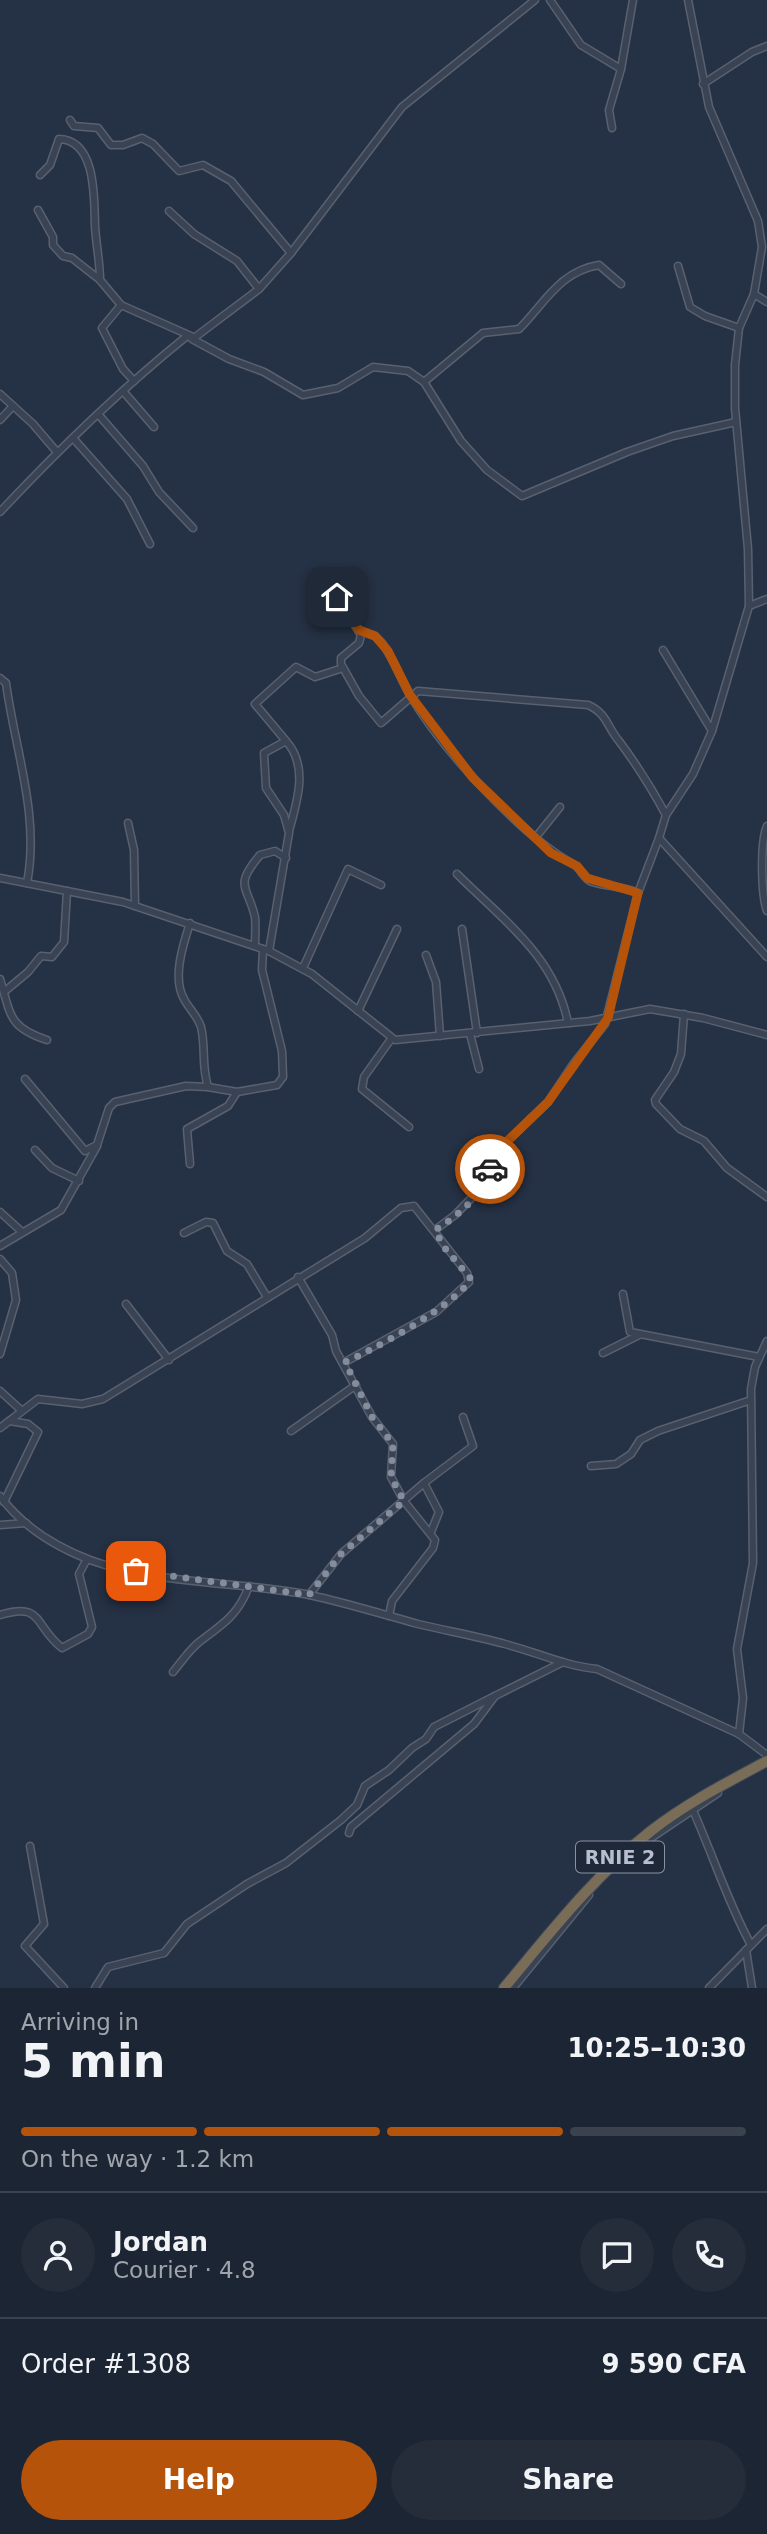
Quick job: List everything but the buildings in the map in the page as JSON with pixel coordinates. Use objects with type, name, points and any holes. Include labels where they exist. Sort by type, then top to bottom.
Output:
[{"type":"highway","name":"RNIE 2","points":[[505,1988],[515,1982],[605,1871],[652,1830],[767,1763]]},
{"type":"street","points":[[0,512],[56,451],[134,381],[259,289],[290,253],[401,107],[535,0]]},
{"type":"street","points":[[550,0],[581,45],[621,69]]},
{"type":"street","points":[[612,128],[609,110],[621,69],[633,0]]},
{"type":"street","points":[[435,1230],[469,1203],[483,1186],[494,1154],[548,1102],[608,1018],[638,893],[666,815],[694,774],[712,731],[749,606],[748,549],[736,422],[735,365],[739,328],[754,294],[765,234],[703,84],[688,0]]},
{"type":"street","points":[[703,84],[752,52],[767,46]]},
{"type":"street","points":[[70,120],[74,126],[94,126],[111,145],[123,145],[142,138],[153,144],[179,171],[203,165],[231,181],[290,253]]},
{"type":"street","points":[[40,175],[50,164],[58,139],[67,139],[78,147],[93,175],[100,280]]},
{"type":"street","points":[[38,210],[53,237],[53,245],[63,256],[72,258],[100,280],[121,305],[191,337],[229,359],[264,372],[303,395],[338,388],[373,368],[408,371],[424,382],[461,441],[487,470],[522,496],[617,455],[673,436],[736,422]]},
{"type":"street","points":[[169,211],[194,234],[237,261],[259,289]]},
{"type":"street","points":[[424,382],[483,333],[519,329],[550,290],[572,275],[599,265],[621,284]]},
{"type":"street","points":[[678,266],[690,307],[705,316],[739,328]]},
{"type":"street","points":[[754,294],[767,302]]},
{"type":"street","points":[[121,305],[102,328],[123,369],[134,381]]},
{"type":"street","points":[[123,391],[154,427]]},
{"type":"street","points":[[0,394],[56,451]]},
{"type":"street","points":[[0,420],[13,406]]},
{"type":"street","points":[[98,414],[143,466],[159,492],[193,528]]},
{"type":"street","points":[[73,438],[127,499],[150,544]]},
{"type":"street","points":[[337,597],[359,630],[361,640],[341,658],[343,668],[381,723],[410,695],[429,691],[569,702],[600,709],[617,740],[636,761],[666,815]]},
{"type":"street","points":[[749,606],[767,599]]},
{"type":"street","points":[[359,630],[375,636],[388,651],[410,695],[473,778],[551,853],[577,866],[592,882],[625,887],[638,893]]},
{"type":"street","points":[[663,650],[712,731]]},
{"type":"street","points":[[0,1246],[21,1231],[55,1216],[92,1158],[109,1108],[115,1101],[186,1086],[237,1092],[277,1085],[283,1077],[282,1051],[262,970],[300,777],[294,749],[255,704],[296,667],[315,677],[343,668]]},
{"type":"street","points":[[0,678],[6,683],[30,814],[31,861],[27,883]]},
{"type":"street","points":[[286,741],[264,753],[266,788],[284,815],[289,833]]},
{"type":"street","points":[[536,837],[560,807]]},
{"type":"street","points":[[128,823],[134,850],[135,906]]},
{"type":"street","points":[[767,826],[764,836],[764,899],[767,911]]},
{"type":"street","points":[[659,838],[765,952]]},
{"type":"street","points":[[255,946],[255,918],[243,891],[245,878],[260,855],[275,851],[286,858]]},
{"type":"street","points":[[303,968],[348,869],[381,885]]},
{"type":"street","points":[[457,874],[541,958],[564,999],[568,1023]]},
{"type":"street","points":[[0,878],[135,906],[266,950],[303,968],[391,1039],[404,1041],[474,1034],[608,1018],[650,1009],[684,1014],[767,1035]]},
{"type":"street","points":[[4,992],[29,972],[41,956],[52,957],[62,945],[67,891]]},
{"type":"street","points":[[190,923],[180,963],[180,985],[182,997],[200,1025],[202,1068],[208,1087]]},
{"type":"street","points":[[358,1011],[397,929]]},
{"type":"street","points":[[462,929],[479,1069]]},
{"type":"street","points":[[426,955],[436,982],[440,1036]]},
{"type":"street","points":[[0,979],[17,1026],[25,1033],[47,1040]]},
{"type":"street","points":[[684,1014],[681,1054],[674,1073],[655,1100],[656,1104],[680,1129],[704,1141],[727,1168],[765,1196],[767,1186]]},
{"type":"street","points":[[391,1039],[364,1077],[362,1089],[409,1127]]},
{"type":"street","points":[[24,1079],[92,1158]]},
{"type":"street","points":[[190,1164],[187,1129],[228,1106],[237,1092]]},
{"type":"street","points":[[85,1151],[97,1145]]},
{"type":"street","points":[[35,1150],[52,1168],[79,1181]]},
{"type":"street","points":[[0,1428],[38,1399],[91,1403],[169,1360],[298,1277],[365,1238],[408,1206],[414,1206],[467,1273],[469,1282],[436,1312],[345,1362]]},
{"type":"street","points":[[0,1212],[21,1231]]},
{"type":"street","points":[[184,1233],[206,1222],[213,1223],[227,1251],[247,1264],[267,1297]]},
{"type":"street","points":[[0,1259],[12,1273],[16,1300],[0,1354]]},
{"type":"street","points":[[298,1277],[332,1335],[340,1359],[345,1362],[372,1417],[393,1444],[391,1477],[404,1501],[435,1540],[433,1548],[392,1601],[389,1616]]},
{"type":"street","points":[[623,1294],[627,1329],[639,1335],[759,1357]]},
{"type":"street","points":[[125,1304],[169,1360]]},
{"type":"street","points":[[604,1353],[639,1335]]},
{"type":"street","points":[[739,1734],[743,1698],[737,1648],[753,1563],[751,1400],[759,1357],[767,1341]]},
{"type":"street","points":[[291,1431],[356,1385]]},
{"type":"street","points":[[0,1391],[21,1410]]},
{"type":"street","points":[[591,1466],[616,1464],[631,1454],[640,1440],[658,1431],[751,1400]]},
{"type":"street","points":[[309,1595],[341,1554],[424,1483],[473,1446],[463,1417]]},
{"type":"street","points":[[10,1421],[28,1424],[38,1432],[2,1499],[26,1523],[55,1543],[87,1559],[136,1571],[309,1595],[459,1631],[562,1662],[597,1669],[739,1734],[767,1755]]},
{"type":"street","points":[[424,1483],[439,1512],[431,1532]]},
{"type":"street","points":[[0,1525],[26,1523]]},
{"type":"street","points":[[0,1615],[21,1609],[30,1611],[62,1648],[88,1634],[92,1627],[79,1574],[87,1559]]},
{"type":"street","points":[[173,1672],[196,1645],[219,1630],[238,1611],[249,1586]]},
{"type":"street","points":[[95,1988],[108,1967],[164,1954],[178,1934],[195,1918],[286,1863],[341,1820],[357,1805],[365,1786],[426,1739],[434,1727],[562,1662]]},
{"type":"street","points":[[349,1833],[351,1827],[474,1724],[495,1696]]},
{"type":"street","points":[[691,1806],[749,1948],[752,1988]]},
{"type":"street","points":[[30,1846],[44,1924],[25,1946],[64,1988]]},
{"type":"street","points":[[709,1988],[767,1928]]},
{"type":"street","points":[[515,1982],[526,1988]]},
{"type":"way so far","points":[[136,1571],[309,1595],[341,1554],[404,1501],[391,1477],[393,1444],[372,1417],[345,1362],[436,1312],[466,1287],[470,1278],[444,1247],[435,1230],[469,1203],[483,1186],[490,1169]]},
{"type":"route","points":[[337,597],[359,630],[375,636],[388,651],[410,695],[473,778],[551,853],[577,866],[592,882],[625,887],[638,893],[605,1024],[560,1082],[548,1102],[494,1154],[490,1169]]}]
